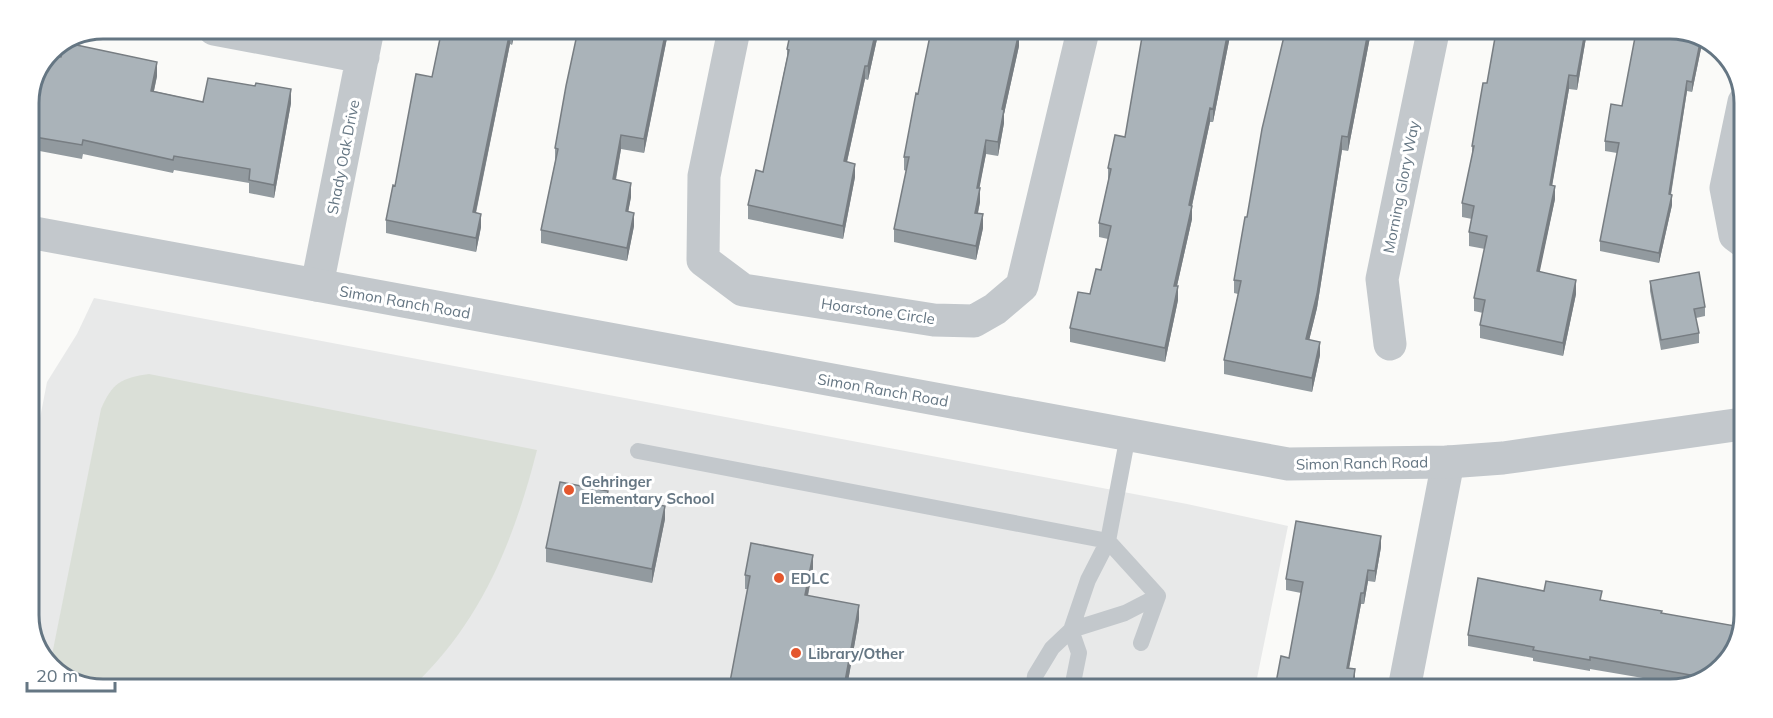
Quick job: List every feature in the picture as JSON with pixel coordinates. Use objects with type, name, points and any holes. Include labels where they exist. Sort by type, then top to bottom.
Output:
[{"type":"street","points":[[323,39],[366,43]]},
{"type":"street","name":"Hoarstone Circle","points":[[732,39],[704,176],[703,260],[743,290],[934,320],[974,321],[995,309],[1022,286],[1081,39]]},
{"type":"street","name":"Morning Glory Way","points":[[1390,344],[1382,279],[1432,39]]},
{"type":"street","name":"Shady Oak Drive","points":[[317,285],[366,43]]},
{"type":"street","points":[[1734,150],[1726,188],[1734,230]]},
{"type":"street","name":"Simon Ranch Road","points":[[39,234],[1287,464],[1448,462],[1503,458],[1734,425]]},
{"type":"street","points":[[1406,679],[1448,462]]},
{"type":"lane","points":[[1074,679],[1079,652],[1071,630],[1088,580],[1108,541],[1128,435]]},
{"type":"lane","points":[[638,451],[1108,541],[1158,596]]},
{"type":"lane","points":[[1034,679],[1052,648],[1071,630],[1125,613],[1158,596]]},
{"type":"lane","points":[[1141,643],[1158,596]]},
{"type":"shaded area","name":"Gehringer Elementary School","points":[[94,298],[1187,504],[1288,526],[1257,679],[103,679],[82,676],[64,666],[52,654],[44,639],[39,619],[39,423],[47,382],[77,334]]},
{"type":"shaded area","points":[[149,374],[537,450],[518,516],[492,577],[458,634],[420,679],[103,679],[82,676],[64,666],[52,654],[101,409],[109,393],[119,383]]},
{"type":"building","points":[[440,39],[508,39],[473,212],[481,214],[476,238],[386,220],[393,185],[395,186],[416,74],[432,77]]},
{"type":"building","points":[[576,39],[664,39],[644,139],[621,135],[613,179],[631,183],[626,211],[634,213],[627,248],[541,230],[558,149],[555,148]]},
{"type":"building","points":[[789,39],[874,39],[868,66],[865,66],[844,161],[855,164],[843,226],[748,205],[756,170],[763,172],[789,50],[787,49]]},
{"type":"building","points":[[929,39],[1017,39],[1002,109],[1004,110],[998,142],[986,140],[977,188],[980,188],[975,213],[983,214],[976,246],[894,229],[909,157],[904,157],[916,93],[918,94]]},
{"type":"building","points":[[1142,39],[1226,39],[1213,109],[1210,108],[1189,205],[1192,206],[1174,286],[1178,286],[1165,348],[1070,328],[1078,292],[1090,294],[1096,269],[1101,270],[1111,226],[1099,223],[1111,169],[1108,168],[1115,135],[1125,137]]},
{"type":"building","points":[[1283,39],[1367,39],[1348,137],[1342,136],[1317,294],[1306,339],[1320,342],[1312,378],[1224,360],[1241,281],[1234,280],[1262,129]]},
{"type":"building","points":[[1495,39],[1584,39],[1577,76],[1569,75],[1550,185],[1555,186],[1537,271],[1576,280],[1563,343],[1480,325],[1485,300],[1474,298],[1487,236],[1469,232],[1474,206],[1462,203],[1474,146],[1472,146],[1483,83],[1487,83]]},
{"type":"building","points":[[1635,39],[1670,39],[1691,42],[1699,47],[1692,82],[1687,81],[1669,194],[1672,195],[1659,253],[1600,241],[1619,143],[1605,141],[1611,104],[1622,106]]},
{"type":"building","points":[[77,45],[157,62],[151,91],[203,102],[208,78],[291,89],[274,185],[249,180],[250,169],[174,156],[173,160],[83,140],[82,145],[39,138],[40,91],[50,67],[67,50]]},
{"type":"building","points":[[1699,272],[1705,307],[1694,309],[1699,333],[1661,340],[1650,281]]},
{"type":"building","points":[[560,482],[608,491],[607,496],[665,506],[652,569],[546,548]]},
{"type":"building","points":[[1296,521],[1381,536],[1375,571],[1368,570],[1364,593],[1361,593],[1347,668],[1355,669],[1354,679],[1277,679],[1281,656],[1289,658],[1303,582],[1286,579]]},
{"type":"building","name":"Library/Other","points":[[751,543],[813,555],[805,595],[859,605],[845,679],[731,679],[750,576],[745,575]]},
{"type":"building","points":[[1478,578],[1544,591],[1546,581],[1602,591],[1600,600],[1733,626],[1731,636],[1721,654],[1706,668],[1691,675],[1590,657],[1590,660],[1533,650],[1534,647],[1468,635]]},
{"type":"place","name":"Gehringer Elementary School","points":[[569,490]]},
{"type":"place","name":"EDLC","points":[[779,578]]},
{"type":"place","name":"Library/Other","points":[[796,653]]}]
